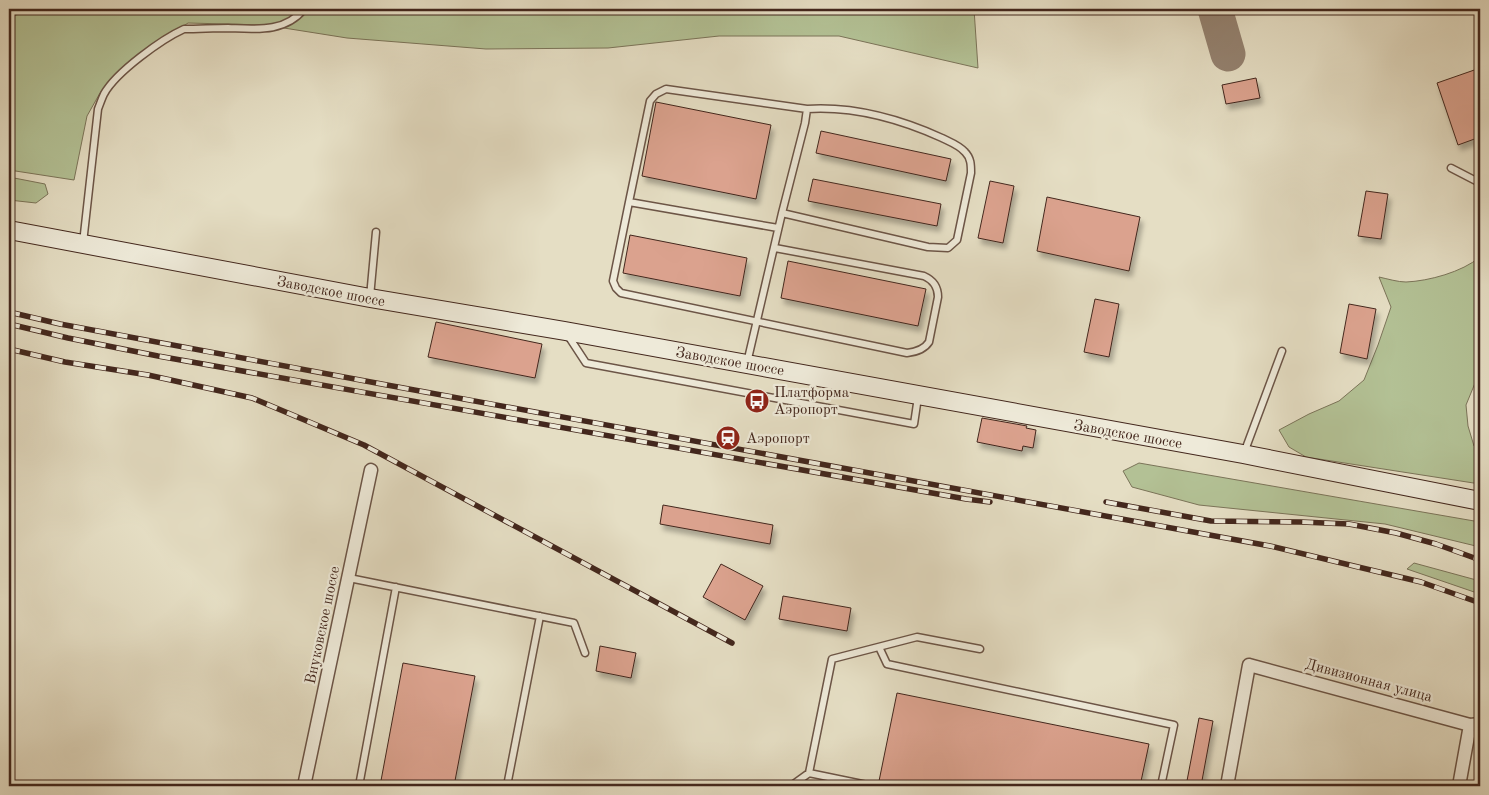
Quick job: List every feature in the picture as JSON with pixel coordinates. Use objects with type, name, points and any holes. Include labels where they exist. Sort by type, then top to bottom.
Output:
[{"type":"street","name":"Заводское шоссе","points":[[9,230],[370,298],[565,331],[1243,454],[1480,501]]},
{"type":"street","name":"Внуковское шоссе","points":[[304,786],[371,470]]},
{"type":"street","name":"Дивизионная улица","points":[[1227,786],[1249,665],[1475,724]]},
{"type":"street","points":[[1459,786],[1475,724]]},
{"type":"lane","points":[[82,245],[98,109],[104,93],[112,83],[152,48],[172,34],[184,29],[264,29],[281,26],[293,20],[304,9]]},
{"type":"lane","points":[[775,248],[924,276],[931,279],[938,290],[938,296],[929,342],[926,347],[906,353],[621,293],[613,281],[652,97],[666,89],[807,109],[848,110],[892,119],[927,131],[960,146],[969,157],[971,164],[971,173],[957,240],[948,248],[928,248],[782,212]]},
{"type":"lane","points":[[747,364],[807,109]]},
{"type":"lane","points":[[1451,168],[1480,183]]},
{"type":"lane","points":[[629,202],[778,228]]},
{"type":"lane","points":[[370,298],[376,232]]},
{"type":"lane","points":[[565,331],[586,363],[914,424],[919,396]]},
{"type":"lane","points":[[1243,454],[1282,351]]},
{"type":"lane","points":[[349,578],[574,623],[585,653]]},
{"type":"lane","points":[[359,786],[396,588]]},
{"type":"lane","points":[[507,786],[540,616]]},
{"type":"lane","points":[[791,786],[808,773],[832,659],[917,637],[980,649]]},
{"type":"lane","points":[[879,647],[887,664],[1174,726],[1161,786]]},
{"type":"lane","points":[[808,773],[872,786]]},
{"type":"green space","points":[[37,9],[974,9],[978,68],[839,36],[719,36],[608,48],[486,49],[347,38],[265,25],[188,23],[136,57],[100,93],[87,116],[74,180],[9,170],[9,17]]},
{"type":"green space","points":[[9,177],[45,184],[48,194],[36,203],[9,200]]},
{"type":"green space","points":[[1480,257],[1480,371],[1466,405],[1468,426],[1474,446],[1480,452],[1480,484],[1306,457],[1289,447],[1279,430],[1339,401],[1364,380],[1391,307],[1379,277],[1403,282],[1425,280],[1455,271]]},
{"type":"green space","points":[[1139,463],[1480,522],[1480,547],[1385,524],[1199,505],[1132,487],[1123,471]]},
{"type":"green space","points":[[1414,563],[1480,581],[1480,594],[1407,569]]},
{"type":"building","points":[[1480,68],[1480,137],[1458,145],[1437,83]]},
{"type":"building","points":[[1256,78],[1260,98],[1226,104],[1222,85]]},
{"type":"building","points":[[656,102],[771,125],[756,199],[642,176]]},
{"type":"building","points":[[821,131],[951,159],[946,181],[816,153]]},
{"type":"building","points":[[813,179],[941,204],[937,226],[808,201]]},
{"type":"building","points":[[990,181],[1014,186],[1003,243],[978,238]]},
{"type":"building","points":[[1366,191],[1388,194],[1381,239],[1358,236]]},
{"type":"building","points":[[1047,197],[1140,217],[1129,271],[1037,251]]},
{"type":"building","points":[[630,235],[747,258],[740,296],[623,273]]},
{"type":"building","points":[[788,261],[926,289],[918,326],[781,298]]},
{"type":"building","points":[[1095,299],[1119,304],[1109,357],[1084,352]]},
{"type":"building","points":[[1349,304],[1376,309],[1367,359],[1340,353]]},
{"type":"building","points":[[436,322],[542,344],[535,378],[428,357]]},
{"type":"building","points":[[982,418],[1027,426],[1026,428],[1036,430],[1033,448],[1023,446],[1022,451],[977,442]]},
{"type":"building","points":[[663,505],[773,525],[770,544],[660,524]]},
{"type":"building","points":[[721,564],[763,586],[745,620],[703,597]]},
{"type":"building","points":[[783,596],[851,608],[847,631],[779,619]]},
{"type":"building","points":[[600,646],[636,653],[631,678],[596,671]]},
{"type":"building","points":[[403,663],[475,676],[454,786],[380,786]]},
{"type":"building","points":[[897,693],[1149,744],[1140,786],[878,786]]},
{"type":"building","points":[[1199,718],[1213,721],[1201,786],[1186,786]]},
{"type":"taxiway","points":[[1215,9],[1228,54]]},
{"type":"railway","points":[[9,312],[60,324],[387,385],[1270,546],[1421,582],[1480,603]]},
{"type":"railway","points":[[9,324],[158,356],[990,502]]},
{"type":"railway","points":[[9,349],[65,362],[148,375],[252,398],[364,445],[732,643]]},
{"type":"railway","points":[[1106,502],[1211,521],[1349,524],[1396,533],[1436,544],[1480,560]]},
{"type":"place","name":"Платформа Аэропорт","points":[[757,401]]},
{"type":"place","name":"Аэропорт","points":[[728,438]]}]
